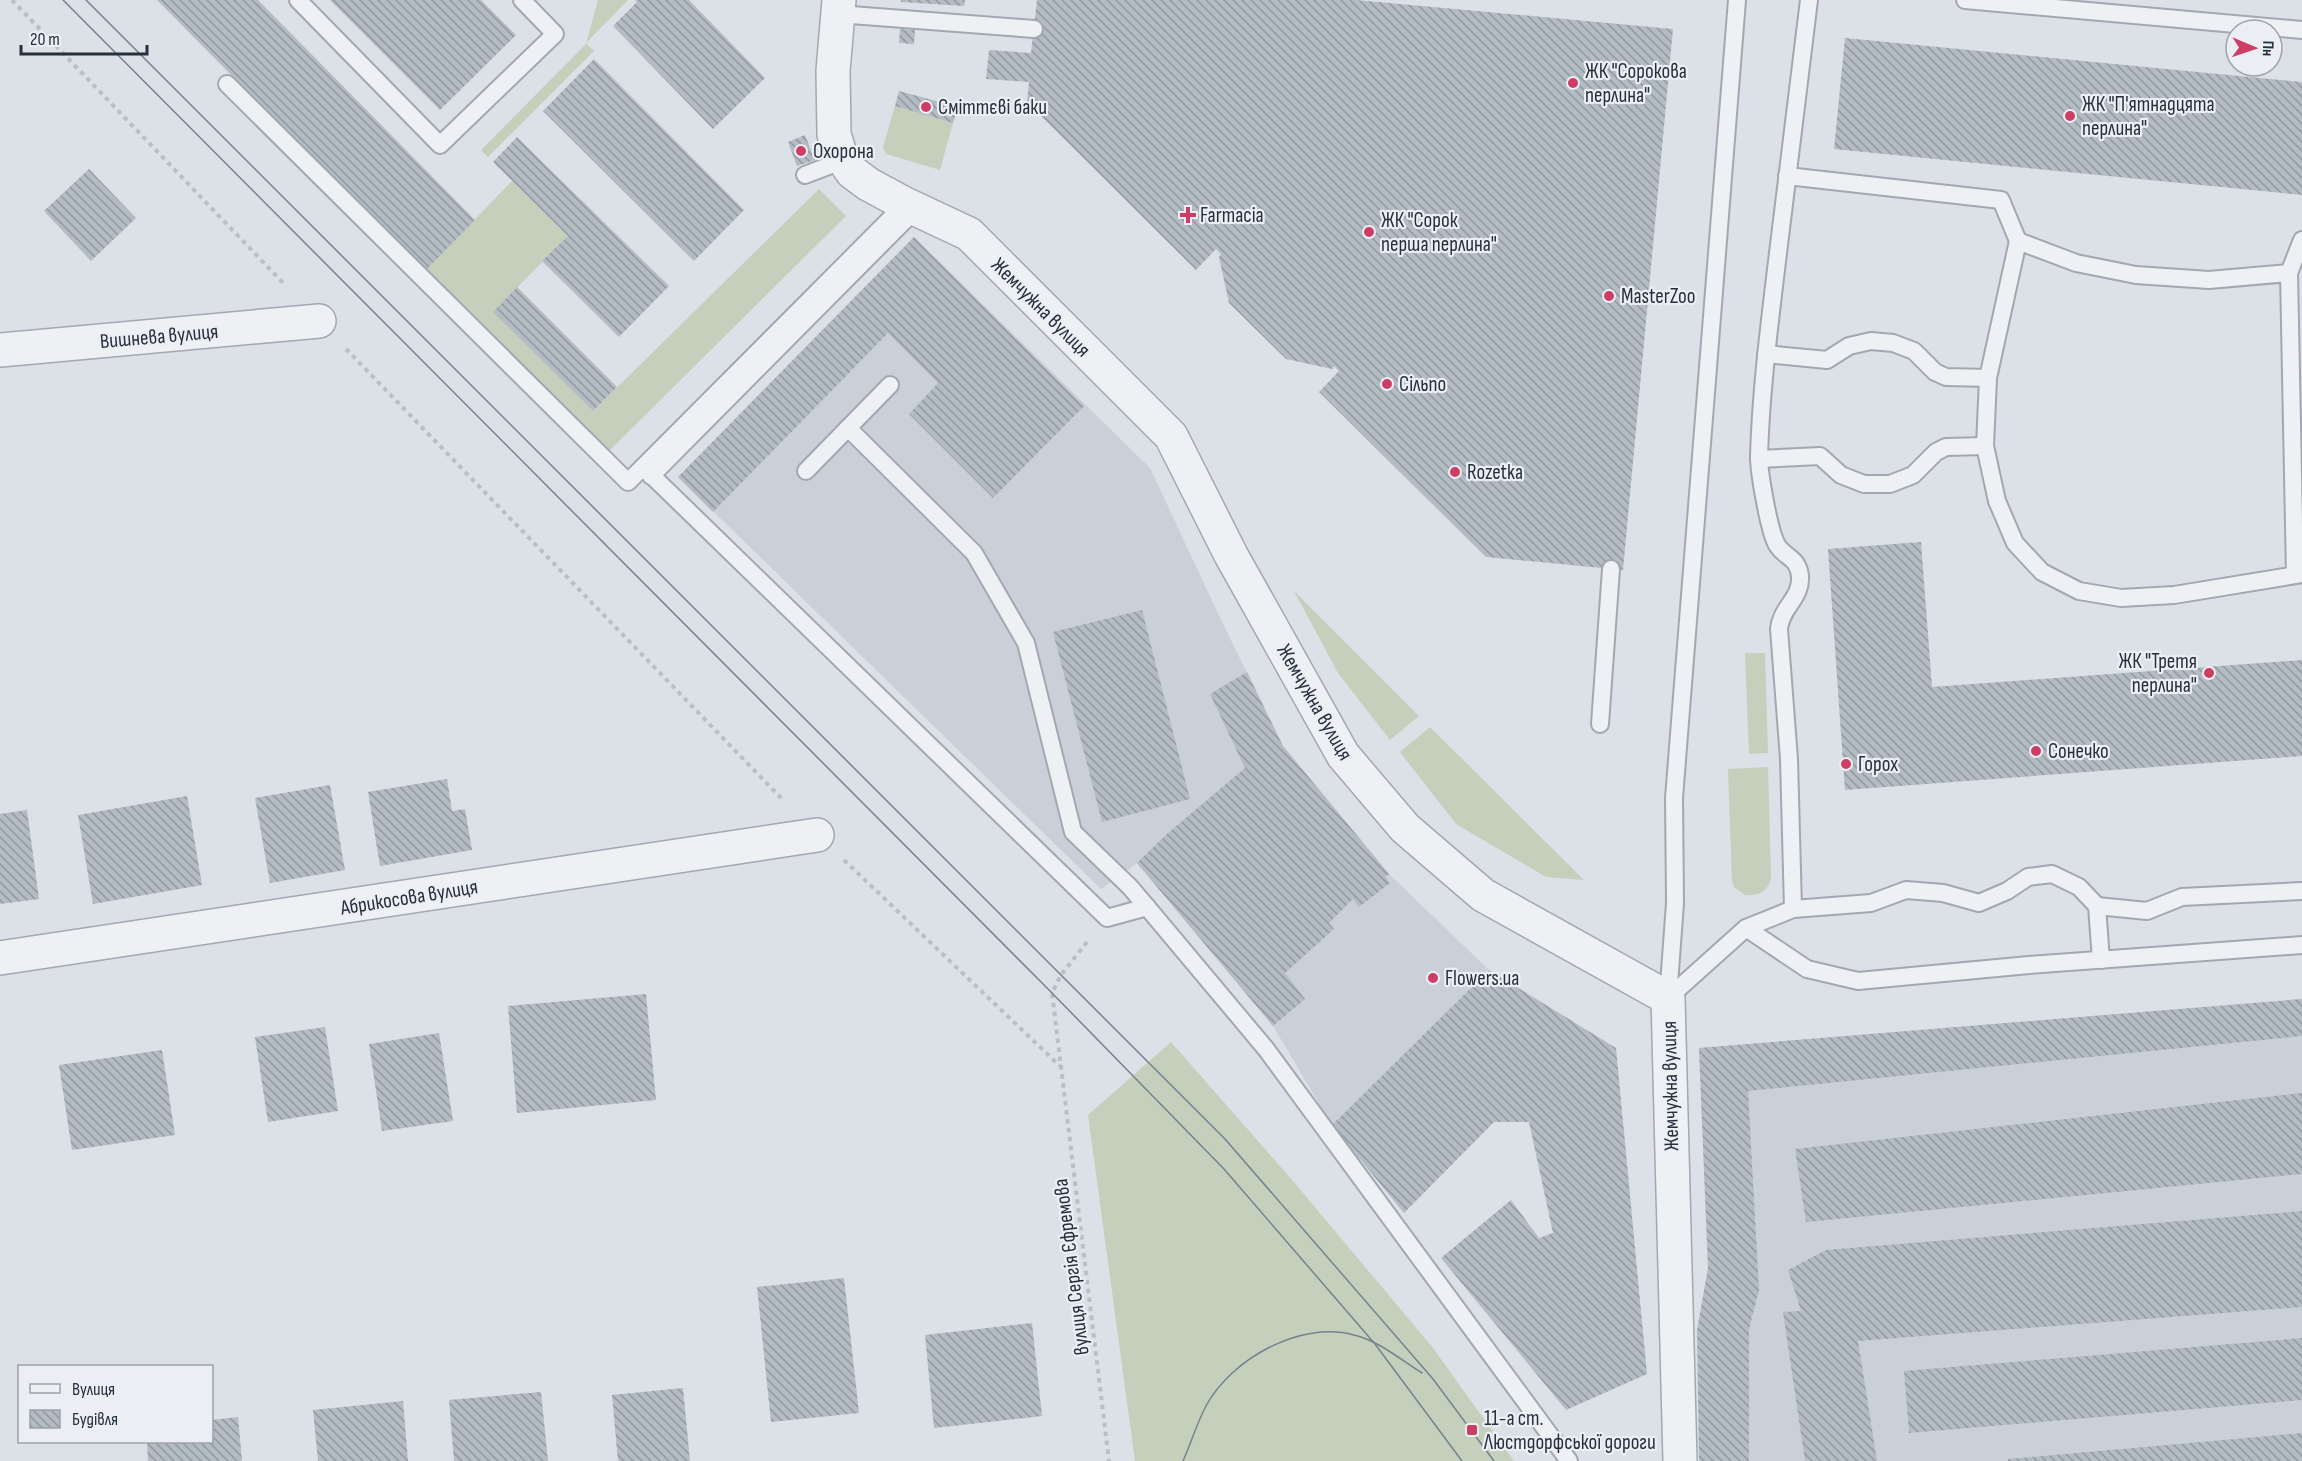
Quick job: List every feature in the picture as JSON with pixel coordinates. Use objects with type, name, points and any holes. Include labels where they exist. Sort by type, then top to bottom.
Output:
[{"type":"street","name":"Жемчужна вулиця","points":[[838,7],[833,71],[834,134],[844,160],[852,172],[868,184],[969,234],[1170,436],[1231,555],[1343,755],[1405,828],[1483,895],[1668,998],[1680,1461]]},
{"type":"street","name":"Вишнева вулиця","points":[[0,350],[319,321]]},
{"type":"street","name":"Абрикосова вулиця","points":[[0,958],[817,836]]},
{"type":"lane","points":[[298,0],[440,145],[555,34],[522,0]]},
{"type":"lane","points":[[1668,998],[1676,903],[1674,798],[1737,0]]},
{"type":"lane","points":[[1793,909],[1789,759],[1779,629],[1780,619],[1798,594],[1800,574],[1797,564],[1777,545],[1771,531],[1759,459],[1766,354],[1809,0]]},
{"type":"lane","points":[[1965,0],[2302,30]]},
{"type":"lane","points":[[838,7],[1034,29]]},
{"type":"lane","points":[[227,84],[628,482],[647,471],[910,206]]},
{"type":"lane","points":[[805,175],[844,160]]},
{"type":"lane","points":[[1787,176],[2001,200],[2018,241],[1988,378],[1985,446],[1997,501],[2015,543],[2042,572],[2079,591],[2121,598],[2174,594],[2299,574],[2289,273],[2302,240]]},
{"type":"lane","points":[[2018,241],[2076,263],[2136,275],[2209,280],[2289,273]]},
{"type":"lane","points":[[1766,354],[1827,360],[1849,346],[1871,341],[1893,343],[1914,351],[1935,372],[1946,377],[1988,378]]},
{"type":"lane","points":[[806,471],[890,385]]},
{"type":"lane","points":[[848,428],[974,553],[1026,643],[1073,832],[1130,887],[1266,1049],[1569,1461]]},
{"type":"lane","points":[[1759,459],[1820,456],[1841,475],[1864,484],[1890,484],[1913,475],[1936,452],[1946,447],[1985,446]]},
{"type":"lane","points":[[647,471],[1107,918],[1147,907]]},
{"type":"lane","points":[[1600,724],[1611,569]]},
{"type":"lane","points":[[1668,998],[1746,928],[1793,909],[1872,903],[1906,890],[1943,893],[1979,903],[2007,891],[2028,877],[2052,874],[2079,887],[2097,906],[2101,960]]},
{"type":"lane","points":[[2097,906],[2147,911],[2182,897],[2302,891]]},
{"type":"lane","points":[[1746,928],[1807,969],[1858,981],[2302,945]]},
{"type":"path","points":[[12,0],[817,836],[1063,1069]]},
{"type":"path","name":"вулиця Сергія Єфремова","points":[[1107,918],[1061,975],[1052,993],[1109,1461]]},
{"type":"shaded area","points":[[914,237],[1150,468],[1283,746],[1389,874],[1489,970],[1332,1125],[1273,1026],[1137,863],[1101,889],[678,477]]},
{"type":"shaded area","points":[[2302,999],[2302,1461],[1699,1461],[1708,1268],[1699,1048]]},
{"type":"green space","points":[[598,0],[628,0],[586,43]]},
{"type":"green space","points":[[586,43],[594,51],[488,157],[481,150]]},
{"type":"green space","points":[[895,106],[953,123],[940,170],[886,154],[883,147]]},
{"type":"green space","points":[[512,181],[568,236],[493,312],[593,411],[819,189],[846,216],[607,453],[425,271]]},
{"type":"green space","points":[[1294,591],[1419,716],[1390,740],[1338,673]]},
{"type":"green space","points":[[1745,653],[1765,653],[1768,753],[1749,754]]},
{"type":"green space","points":[[1430,727],[1584,880],[1546,877],[1456,824],[1400,752]]},
{"type":"green space","points":[[1768,767],[1771,879],[1761,892],[1745,895],[1734,887],[1732,881],[1728,769]]},
{"type":"green space","points":[[1171,1042],[1293,1181],[1433,1348],[1514,1461],[1135,1461],[1088,1115]]},
{"type":"building","points":[[157,0],[258,0],[475,220],[425,271]]},
{"type":"building","points":[[330,0],[481,0],[516,35],[440,110]]},
{"type":"building","points":[[635,0],[689,0],[765,78],[713,129],[613,26],[637,2]]},
{"type":"building","points":[[901,0],[965,0],[964,6],[901,2]]},
{"type":"building","points":[[1037,0],[1356,0],[1673,29],[1623,570],[1486,557],[1319,392],[1339,371],[1334,366],[1332,369],[1286,359],[1229,303],[1219,257],[1221,254],[1216,249],[1196,270],[1027,102],[1029,82],[986,79],[989,50],[1031,53]]},
{"type":"building","points":[[900,29],[915,30],[914,44],[899,43]]},
{"type":"building","name":"ЖК \"П'ятнадцята перлина\"","points":[[1845,38],[2224,74],[2224,78],[2260,78],[2302,82],[2302,195],[1834,149]]},
{"type":"building","points":[[594,59],[744,210],[694,261],[543,111]]},
{"type":"building","name":"Сміттєві баки","points":[[899,91],[958,107],[953,123],[895,106]]},
{"type":"building","name":"Охорона","points":[[805,135],[815,160],[797,166],[788,142]]},
{"type":"building","points":[[517,137],[669,286],[619,337],[542,261],[568,236],[493,162]]},
{"type":"building","points":[[89,169],[136,218],[91,261],[44,211]]},
{"type":"building","points":[[914,237],[1084,406],[993,498],[909,414],[938,383],[888,333],[713,512],[678,477]]},
{"type":"building","points":[[517,287],[617,387],[593,411],[493,312]]},
{"type":"building","name":"ЖК \"Третя перлина\"","points":[[1921,542],[1932,687],[2302,660],[2302,756],[1845,790],[1828,549]]},
{"type":"building","points":[[1142,610],[1190,799],[1102,822],[1053,632]]},
{"type":"building","points":[[1247,672],[1283,746],[1389,874],[1385,877],[1390,883],[1359,907],[1353,899],[1329,923],[1334,929],[1285,973],[1305,999],[1273,1026],[1137,863],[1168,833],[1245,768],[1210,694]]},
{"type":"building","points":[[447,779],[452,811],[465,809],[472,850],[380,866],[368,792]]},
{"type":"building","points":[[330,785],[345,870],[270,883],[255,798]]},
{"type":"building","points":[[187,796],[202,885],[93,904],[78,815]]},
{"type":"building","points":[[27,810],[39,899],[0,904],[0,814]]},
{"type":"building","points":[[1489,970],[1616,1048],[1647,1374],[1566,1410],[1441,1258],[1511,1200],[1539,1238],[1553,1233],[1529,1122],[1494,1122],[1404,1213],[1332,1125]]},
{"type":"building","points":[[646,994],[656,1100],[517,1113],[508,1006]]},
{"type":"building","points":[[2302,999],[2302,1036],[1748,1091],[1759,1290],[1749,1329],[1749,1461],[1699,1461],[1697,1330],[1708,1268],[1699,1048]]},
{"type":"building","points":[[325,1027],[338,1111],[268,1122],[255,1037]]},
{"type":"building","points":[[439,1033],[453,1121],[382,1131],[369,1044]]},
{"type":"building","points":[[162,1050],[175,1135],[72,1150],[59,1065]]},
{"type":"building","points":[[2302,1093],[2302,1174],[1806,1222],[1795,1149]]},
{"type":"building","points":[[2302,1211],[2302,1307],[1858,1341],[1877,1461],[1805,1461],[1783,1312],[1801,1311],[1788,1270],[1826,1250]]},
{"type":"building","points":[[844,1278],[859,1413],[771,1422],[757,1287]]},
{"type":"building","points":[[1032,1323],[1042,1416],[934,1428],[925,1335]]},
{"type":"building","points":[[2302,1338],[2302,1400],[1909,1433],[1904,1371]]},
{"type":"building","points":[[683,1388],[690,1461],[618,1461],[612,1395]]},
{"type":"building","points":[[541,1392],[548,1461],[454,1461],[449,1400]]},
{"type":"building","points":[[403,1401],[408,1461],[318,1461],[313,1410]]},
{"type":"building","points":[[238,1417],[242,1461],[148,1461],[147,1443],[213,1443],[213,1420]]},
{"type":"building","points":[[2302,1433],[2302,1461],[2008,1461],[2008,1459]]},
{"type":"tram line","points":[[63,0],[1052,993],[1224,1169],[1375,1344],[1462,1461]]},
{"type":"tram line","points":[[86,0],[1225,1139],[1433,1379],[1494,1461]]},
{"type":"tram line","points":[[1183,1461],[1206,1406],[1217,1389],[1250,1359],[1290,1338],[1312,1333],[1333,1332],[1354,1335],[1381,1346],[1422,1373]]},
{"type":"place","name":"ЖК \"Сорокова перлина\"","points":[[1573,83]]},
{"type":"place","name":"Сміттєві баки","points":[[926,107]]},
{"type":"place","name":"ЖК \"П'ятнадцята перлина\"","points":[[2070,116]]},
{"type":"place","name":"Охорона","points":[[801,151]]},
{"type":"place","name":"Farmacia","points":[[1188,215]]},
{"type":"place","name":"ЖК \"Сорок перша перлина\"","points":[[1369,232]]},
{"type":"place","name":"MasterZoo","points":[[1609,296]]},
{"type":"place","name":"Сільпо","points":[[1387,384]]},
{"type":"place","name":"Rozetka","points":[[1455,472]]},
{"type":"place","name":"ЖК \"Третя перлина\"","points":[[2209,673]]},
{"type":"place","name":"Сонечко","points":[[2036,751]]},
{"type":"place","name":"Горох","points":[[1846,764]]},
{"type":"place","name":"Flowers.ua","points":[[1433,978]]},
{"type":"place","name":"11-а ст. Люстдорфської дороги","points":[[1472,1430]]}]
